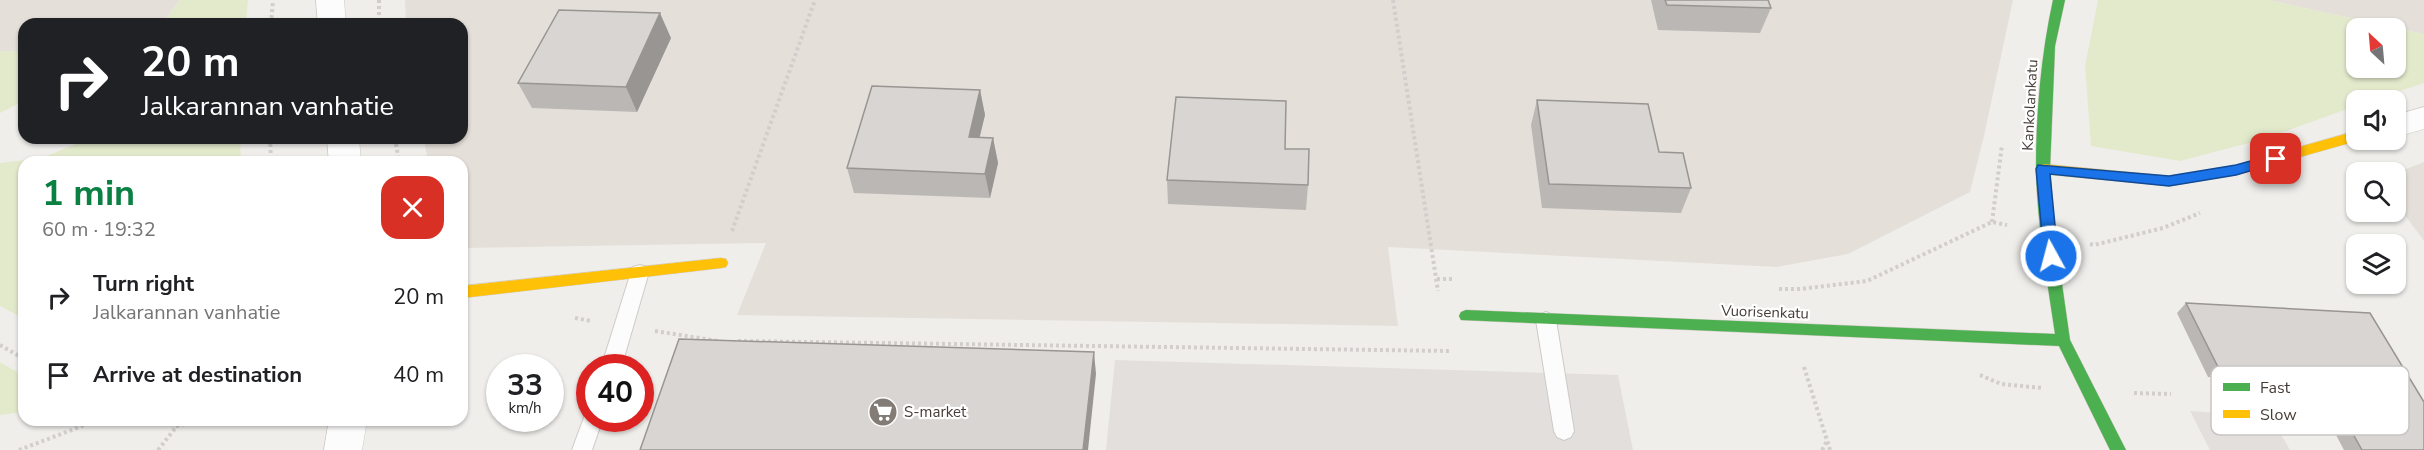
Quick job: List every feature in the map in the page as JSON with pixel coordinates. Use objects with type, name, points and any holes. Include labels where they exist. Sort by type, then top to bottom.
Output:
[{"type":"street","points":[[330,0],[332,18]]},
{"type":"street","name":"Kankolankatu","points":[[2059,0],[2049,46],[2043,169],[2048,235],[2063,340],[2118,450]]},
{"type":"street","points":[[2406,123],[2424,118]]},
{"type":"street","points":[[2043,169],[2169,181],[2236,170],[2346,139]]},
{"type":"street","points":[[468,291],[721,263]]},
{"type":"street","name":"Vuorisenkatu","points":[[1466,316],[2063,340]]},
{"type":"street","points":[[343,450],[347,426]]},
{"type":"lane","points":[[616,354],[639,272]]},
{"type":"lane","points":[[1546,320],[1564,432]]},
{"type":"lane","points":[[582,450],[588,432]]},
{"type":"path","points":[[272,18],[273,0]]},
{"type":"path","points":[[379,0],[379,18]]},
{"type":"path","points":[[721,263],[815,0]]},
{"type":"path","points":[[1393,0],[1439,296]]},
{"type":"path","points":[[1800,289],[1868,281],[1992,222],[2094,245],[2163,228],[2205,211]]},
{"type":"path","points":[[572,318],[718,340],[1456,351]]},
{"type":"path","points":[[468,330],[476,324]]},
{"type":"path","points":[[1445,340],[1446,351]]},
{"type":"path","points":[[0,345],[18,356]]},
{"type":"path","points":[[1802,359],[1830,450]]},
{"type":"path","points":[[19,450],[83,426]]},
{"type":"path","points":[[158,450],[177,426]]},
{"type":"path","points":[[1822,450],[1827,441]]},
{"type":"shaded area","points":[[0,0],[180,0],[166,18],[18,18],[18,52],[0,51]]},
{"type":"shaded area","points":[[405,0],[2013,0],[1970,192],[1848,254],[1777,267],[1388,247],[1398,326],[737,315],[766,243],[468,248],[468,156],[427,156],[425,144],[468,144],[468,18],[406,18]]},
{"type":"shaded area","points":[[2268,0],[2424,0],[2424,34],[2406,30],[2406,18],[2351,18]]},
{"type":"shaded area","points":[[2424,162],[2424,241],[2406,217],[2406,169]]},
{"type":"shaded area","points":[[1115,360],[1618,375],[1633,450],[1106,450]]},
{"type":"shaded area","points":[[2190,411],[2211,413],[2211,435],[2281,435],[2290,450],[2210,450]]},
{"type":"green space","points":[[180,0],[248,0],[246,18],[166,18]]},
{"type":"green space","points":[[2098,0],[2268,0],[2351,18],[2346,18],[2346,78],[2406,78],[2406,30],[2424,34],[2424,83],[2403,90],[2346,90],[2346,110],[2264,139],[2180,161],[2091,146],[2085,66]]},
{"type":"green space","points":[[0,51],[18,52],[18,104],[0,113]]},
{"type":"green space","points":[[76,144],[240,144],[241,156],[47,156]]},
{"type":"green space","points":[[18,161],[18,316],[0,306],[0,163]]},
{"type":"green space","points":[[0,362],[18,372],[18,413],[0,415]]},
{"type":"building","points":[[1665,0],[1768,0],[1771,8],[1667,5]]},
{"type":"building","points":[[559,10],[660,13],[626,87],[518,83]]},
{"type":"building","points":[[872,86],[980,90],[969,137],[993,138],[985,174],[847,168]]},
{"type":"building","points":[[1176,97],[1286,101],[1285,149],[1309,149],[1308,185],[1167,180]]},
{"type":"building","points":[[1537,100],[1648,104],[1659,152],[1683,153],[1691,188],[1549,184]]},
{"type":"building","points":[[2186,303],[2370,313],[2402,366],[2218,366]]},
{"type":"building","name":"S-market","points":[[679,339],[1094,352],[1083,450],[640,450],[646,432],[654,432],[654,410]]},
{"type":"building","points":[[2409,377],[2424,402],[2424,450],[2362,450],[2354,435],[2409,435]]},
{"type":"traffic: fast","points":[[2059,0],[2049,46],[2043,169],[2048,235],[2063,340],[2118,450]]},
{"type":"traffic: fast","points":[[1466,316],[2063,340]]},
{"type":"traffic: slow","points":[[2043,169],[2169,181],[2236,170],[2346,139]]},
{"type":"traffic: slow","points":[[468,291],[721,263]]},
{"type":"place","name":"S-market","points":[[883,412]]},
{"type":"route","points":[[2051,256],[2043,169],[2169,181],[2236,170],[2276,159]]}]
